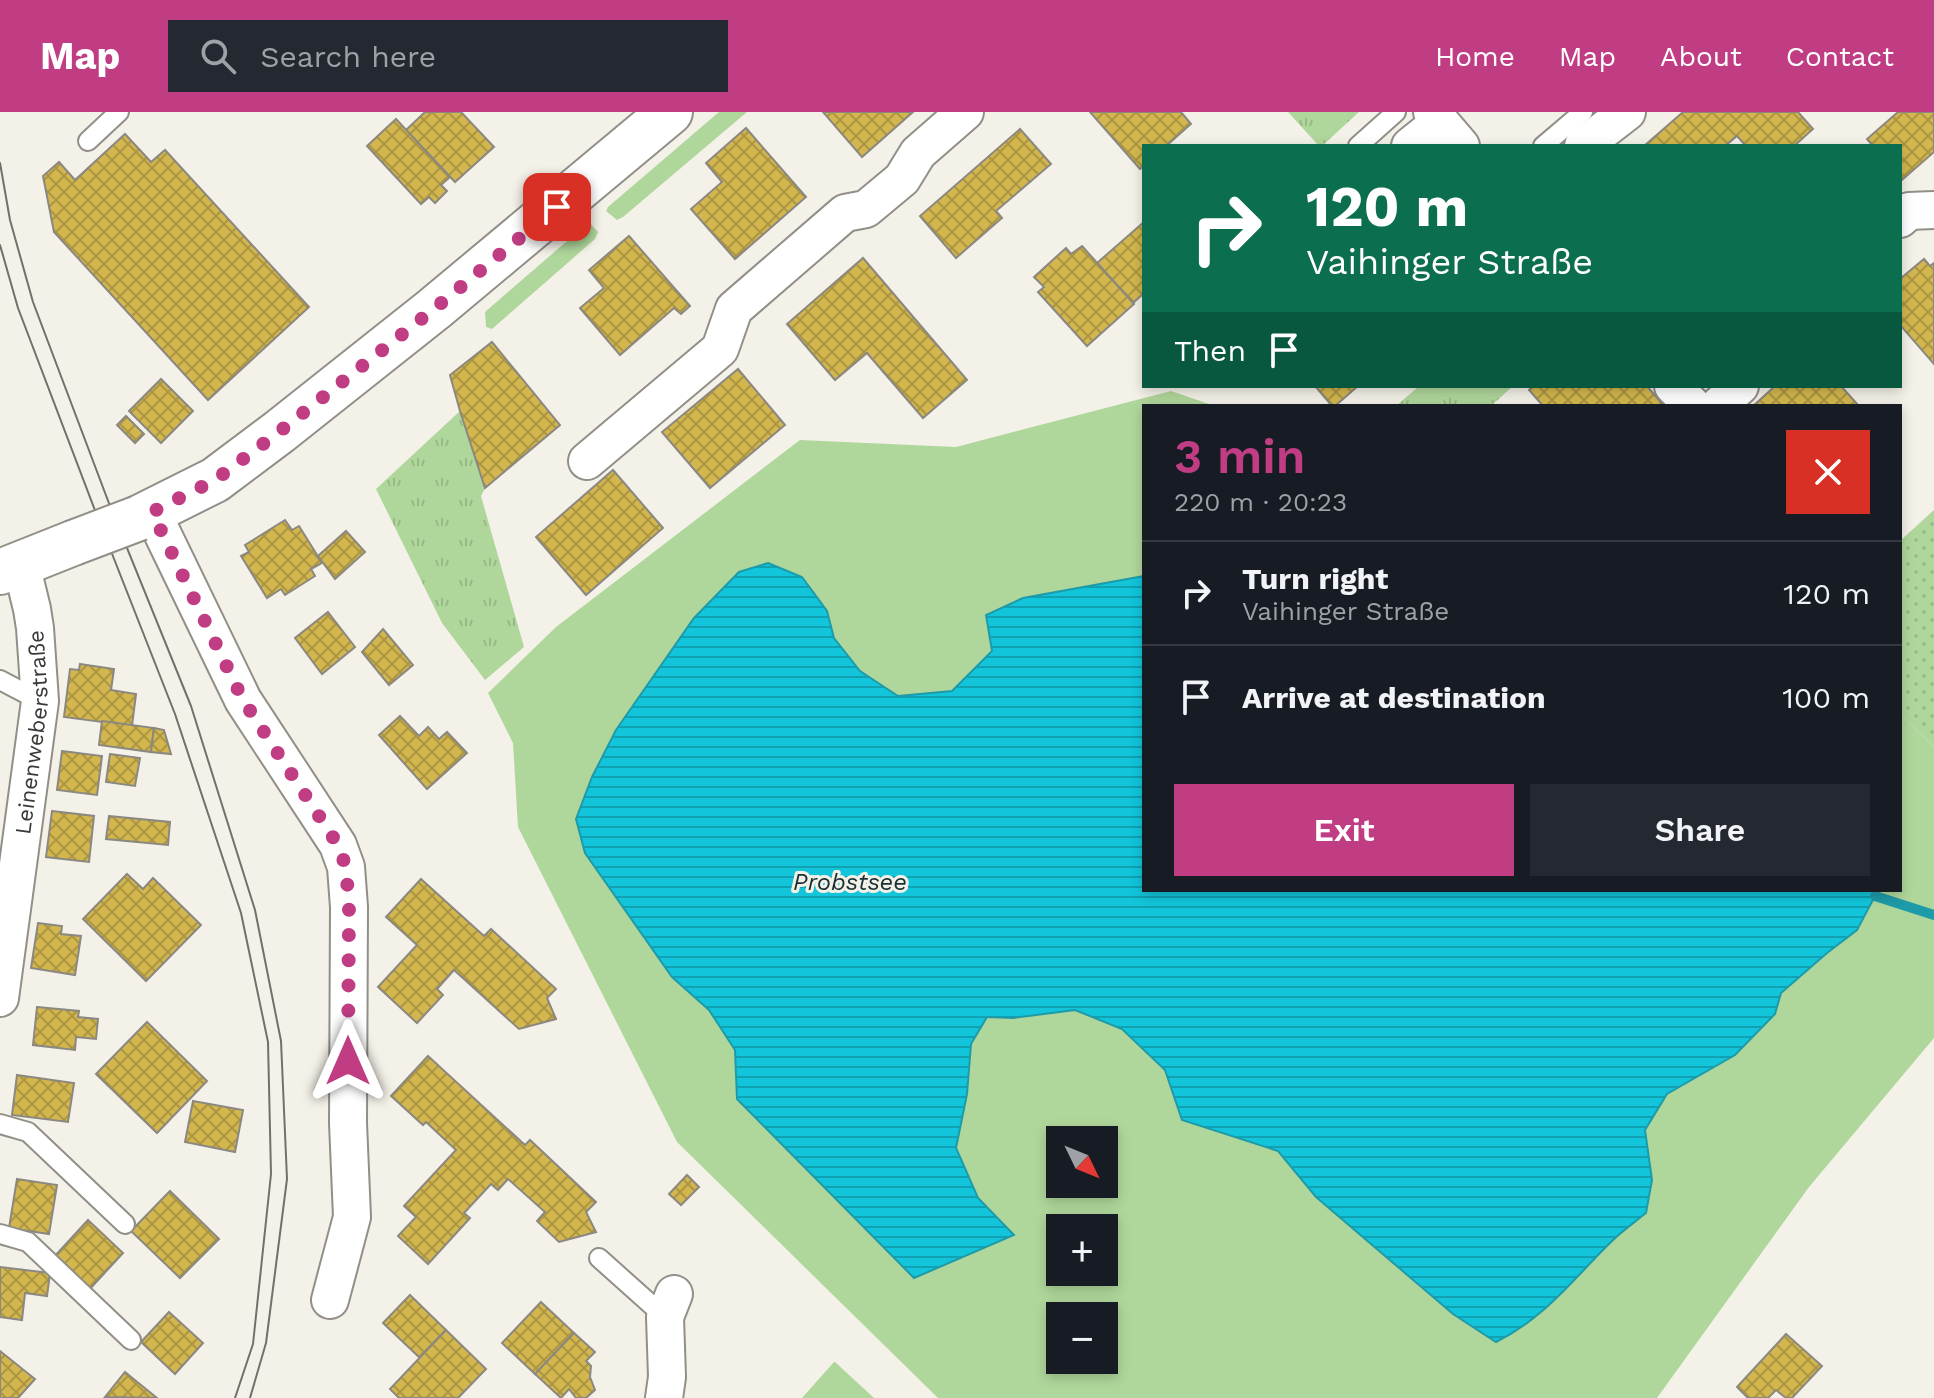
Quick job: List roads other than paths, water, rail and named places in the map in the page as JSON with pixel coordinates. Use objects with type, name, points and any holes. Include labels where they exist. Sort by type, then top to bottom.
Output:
[{"type":"main road","points":[[10,568],[145,515],[215,480],[446,300],[670,112]]},
{"type":"street","points":[[587,461],[720,349],[734,309],[845,213],[866,209],[902,179],[918,153],[965,112]]},
{"type":"street","points":[[1586,144],[1627,112]]},
{"type":"street","points":[[1414,144],[1444,127]]},
{"type":"street","points":[[1902,217],[1909,211],[1934,210]]},
{"type":"street","points":[[1693,396],[1731,388]]},
{"type":"street","points":[[145,515],[243,700],[338,845],[346,867],[352,1217],[330,1300]]},
{"type":"street","name":"Leinenweberstraße","points":[[0,998],[40,701],[32,609],[10,568]]},
{"type":"street","points":[[664,1398],[669,1306]]},
{"type":"lane","points":[[88,141],[119,112]]},
{"type":"lane","points":[[1360,144],[1396,112]]},
{"type":"lane","points":[[1545,144],[1583,112]]},
{"type":"lane","points":[[0,680],[40,701]]},
{"type":"lane","points":[[0,1124],[28,1132],[125,1224]]},
{"type":"lane","points":[[0,1234],[28,1242],[131,1340]]},
{"type":"lane","points":[[599,1258],[669,1306]]},
{"type":"water","name":"Probstsee","points":[[768,563],[802,577],[827,611],[834,638],[860,671],[898,696],[952,691],[992,651],[986,615],[1023,598],[1142,576],[1142,892],[1874,892],[1875,896],[1857,930],[1781,993],[1775,1014],[1735,1055],[1667,1094],[1645,1130],[1652,1180],[1646,1213],[1616,1237],[1544,1309],[1496,1342],[1453,1314],[1316,1197],[1278,1151],[1182,1120],[1165,1070],[1122,1029],[1075,1010],[1013,1018],[987,1017],[971,1044],[967,1094],[956,1148],[978,1198],[1014,1235],[914,1278],[737,1099],[735,1050],[709,1010],[672,977],[585,853],[576,819],[592,777],[616,730],[694,618],[739,572]]},
{"type":"waterway","points":[[1875,896],[1934,915]]},
{"type":"tram line","points":[[0,163],[10,220],[33,302],[110,506],[191,706],[255,910],[281,1041],[287,1179],[266,1343],[250,1398]]},
{"type":"tram line","points":[[0,245],[18,308],[175,714],[241,913],[268,1042],[271,1174],[253,1344],[235,1398]]}]
